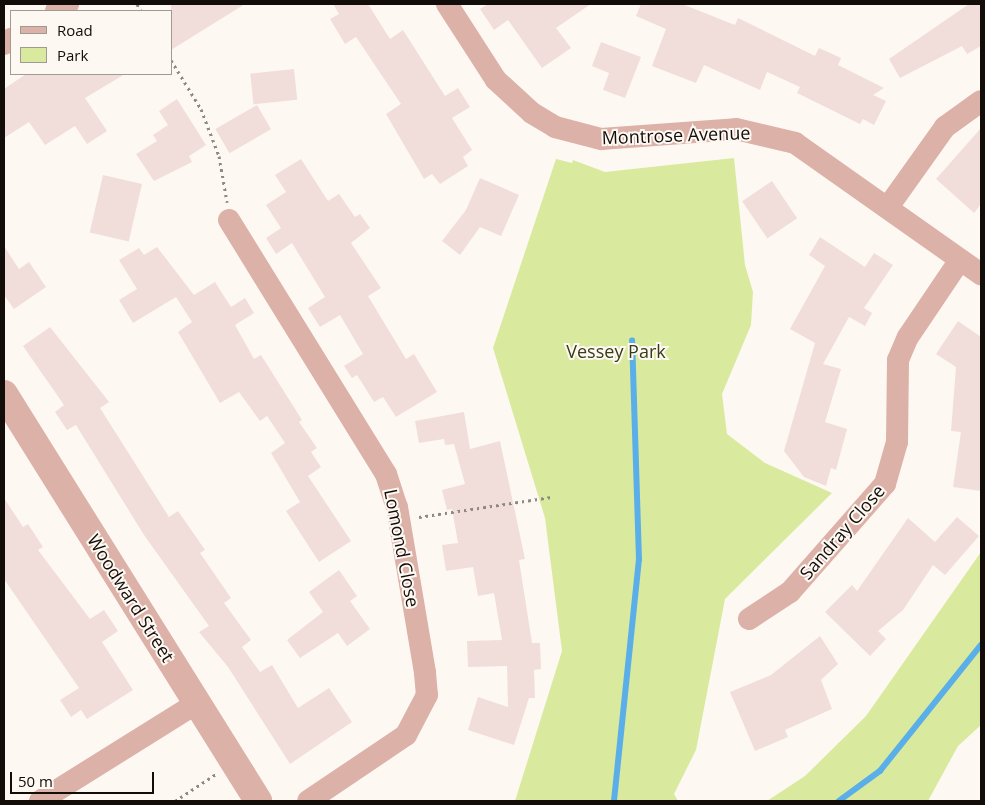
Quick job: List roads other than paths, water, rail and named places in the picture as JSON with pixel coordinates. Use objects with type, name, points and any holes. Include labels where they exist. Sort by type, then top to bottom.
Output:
[{"type":"street","name":"Montrose Avenue","points":[[447,4],[496,80],[532,113],[555,127],[601,138],[736,129],[764,133],[815,155],[981,274]]},
{"type":"street","points":[[888,207],[945,127],[981,101]]},
{"type":"street","name":"Lomond Close","points":[[229,220],[372,445],[399,520],[427,695],[419,716],[389,750],[308,801]]},
{"type":"street","name":"Sandray Close","points":[[749,619],[790,592],[885,484],[897,442],[898,360],[908,337],[960,260]]},
{"type":"street","name":"Woodward Street","points":[[4,394],[258,801]]},
{"type":"street","points":[[40,801],[197,703]]},
{"type":"waterway","points":[[614,801],[639,560],[632,341]]},
{"type":"waterway","points":[[839,801],[880,771],[981,645]]},
{"type":"park label","name":"Vessey Park","points":[[616,351]]}]
